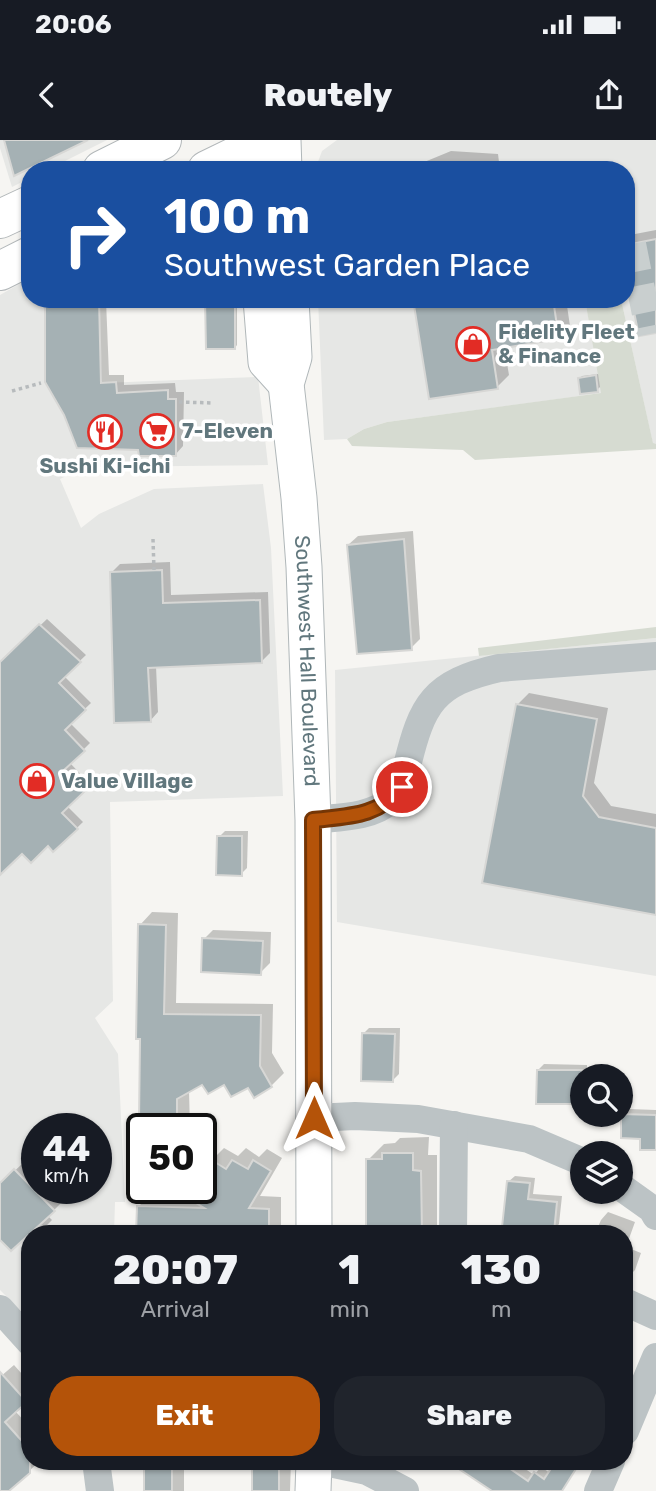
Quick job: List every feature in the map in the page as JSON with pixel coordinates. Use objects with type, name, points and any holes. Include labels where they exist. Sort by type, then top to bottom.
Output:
[{"type":"highway","points":[[120,161],[162,140]]},
{"type":"highway","points":[[236,161],[268,151]]},
{"type":"highway","points":[[0,271],[21,261]]},
{"type":"main road","points":[[262,308],[266,362],[286,384]]},
{"type":"main road","name":"Southwest Hall Boulevard","points":[[291,308],[294,358],[286,384],[304,567],[313,820],[314,1225]]},
{"type":"main road","points":[[313,1491],[314,1470]]},
{"type":"street","points":[[313,820],[352,816],[376,810],[392,800],[402,787],[424,710],[454,683],[499,668],[656,656]]},
{"type":"street","points":[[314,1118],[355,1116],[418,1119],[529,1139],[570,1156]]},
{"type":"street","points":[[453,1225],[454,1125]]},
{"type":"street","points":[[633,1196],[652,1209],[656,1216]]},
{"type":"street","points":[[633,1306],[656,1316]]},
{"type":"street","points":[[1,1311],[21,1332]]},
{"type":"street","points":[[633,1412],[656,1357]]},
{"type":"street","points":[[97,1470],[100,1491]]},
{"type":"street","points":[[362,1470],[405,1491]]},
{"type":"street","points":[[598,1491],[607,1470]]},
{"type":"path","points":[[12,391],[41,383]]},
{"type":"path","points":[[179,402],[214,402]]},
{"type":"path","points":[[153,539],[154,570]]},
{"type":"shaded area","points":[[0,140],[107,140],[65,161],[21,161],[21,182],[12,187]]},
{"type":"shaded area","points":[[337,140],[656,140],[656,444],[653,444],[623,308],[635,308],[635,161],[318,161],[322,151]]},
{"type":"shaded area","points":[[21,283],[21,308],[99,308],[102,383],[258,377],[268,465],[84,467],[60,479],[81,528],[99,514],[154,489],[263,484],[271,548],[283,796],[110,802],[113,1001],[95,1018],[118,1054],[125,1202],[115,1202],[114,1225],[21,1225],[21,1311],[0,1290],[0,295]]},
{"type":"shaded area","points":[[318,308],[587,308],[602,393],[387,422],[364,429],[347,439],[324,440]]},
{"type":"shaded area","points":[[587,308],[623,308],[656,449],[475,460],[463,450],[352,446],[347,439],[364,429],[387,422],[601,393]]},
{"type":"shaded area","points":[[656,627],[656,638],[479,656],[478,648]]},
{"type":"shaded area","points":[[656,638],[656,976],[337,922],[335,670]]},
{"type":"building","points":[[4,140],[88,140],[45,161],[21,161],[21,173],[14,176]]},
{"type":"building","points":[[656,239],[656,333],[639,336],[633,308],[635,243]]},
{"type":"building","points":[[45,308],[99,308],[101,383],[116,382],[117,393],[168,390],[168,399],[176,399],[176,456],[139,456],[138,450],[77,448],[64,415],[45,382]]},
{"type":"building","points":[[205,308],[235,308],[235,349],[206,349]]},
{"type":"building","name":"Fidelity Fleet & Finance","points":[[414,308],[554,308],[559,339],[492,350],[498,389],[429,399]]},
{"type":"building","points":[[596,375],[598,392],[580,394],[578,378]]},
{"type":"building","points":[[404,539],[412,650],[357,654],[347,545]]},
{"type":"building","points":[[162,570],[163,603],[260,600],[262,663],[148,668],[151,722],[114,723],[110,572]]},
{"type":"building","points":[[39,624],[81,662],[59,683],[86,710],[65,730],[85,751],[64,770],[85,791],[62,813],[78,829],[53,852],[48,846],[31,863],[22,854],[0,875],[0,662]]},
{"type":"building","points":[[516,704],[597,719],[583,796],[599,817],[656,828],[656,915],[482,883]]},
{"type":"building","points":[[217,836],[242,836],[242,876],[216,875]]},
{"type":"building","points":[[138,924],[166,925],[164,1014],[261,1015],[260,1066],[272,1087],[254,1098],[248,1088],[231,1097],[224,1085],[208,1094],[202,1085],[177,1099],[177,1113],[139,1113],[140,1039],[136,1039]]},
{"type":"building","points":[[202,938],[263,941],[261,975],[201,972]]},
{"type":"building","points":[[362,1033],[395,1034],[393,1082],[361,1081]]},
{"type":"building","points":[[537,1070],[570,1070],[570,1104],[536,1104]]},
{"type":"building","points":[[633,1114],[656,1115],[656,1150],[640,1150],[640,1139],[621,1138],[621,1127],[633,1127]]},
{"type":"building","points":[[382,1153],[413,1153],[413,1170],[421,1171],[422,1225],[366,1225],[366,1159],[382,1159]]},
{"type":"building","points":[[232,1160],[248,1169],[253,1160],[271,1171],[249,1208],[269,1209],[269,1225],[136,1225],[137,1206],[204,1208],[198,1204],[217,1204],[217,1163],[226,1169]]},
{"type":"building","points":[[14,1169],[21,1176],[21,1204],[48,1204],[55,1211],[40,1225],[21,1225],[21,1242],[11,1251],[0,1240],[0,1183]]},
{"type":"building","points":[[507,1181],[530,1183],[528,1199],[557,1202],[555,1225],[502,1225]]},
{"type":"building","points":[[0,1372],[21,1395],[21,1407],[5,1422],[21,1440],[21,1470],[30,1470],[30,1473],[9,1491],[0,1491]]},
{"type":"building","points":[[144,1470],[172,1470],[172,1491],[144,1491]]},
{"type":"building","points":[[252,1470],[279,1470],[279,1491],[252,1491]]},
{"type":"building","points":[[460,1470],[512,1470],[528,1481],[534,1472],[544,1479],[550,1470],[575,1470],[562,1491],[492,1491]]},
{"type":"tunnel","points":[[635,259],[650,334]]},
{"type":"place","name":"Fidelity Fleet & Finance","points":[[473,344]]},
{"type":"place","name":"7-Eleven","points":[[157,431]]},
{"type":"place","name":"Sushi Ki-ichi","points":[[105,432]]},
{"type":"place","name":"Value Village","points":[[37,781]]},
{"type":"route","points":[[314,1118],[313,820],[352,816],[376,810],[392,800],[402,787]]}]
